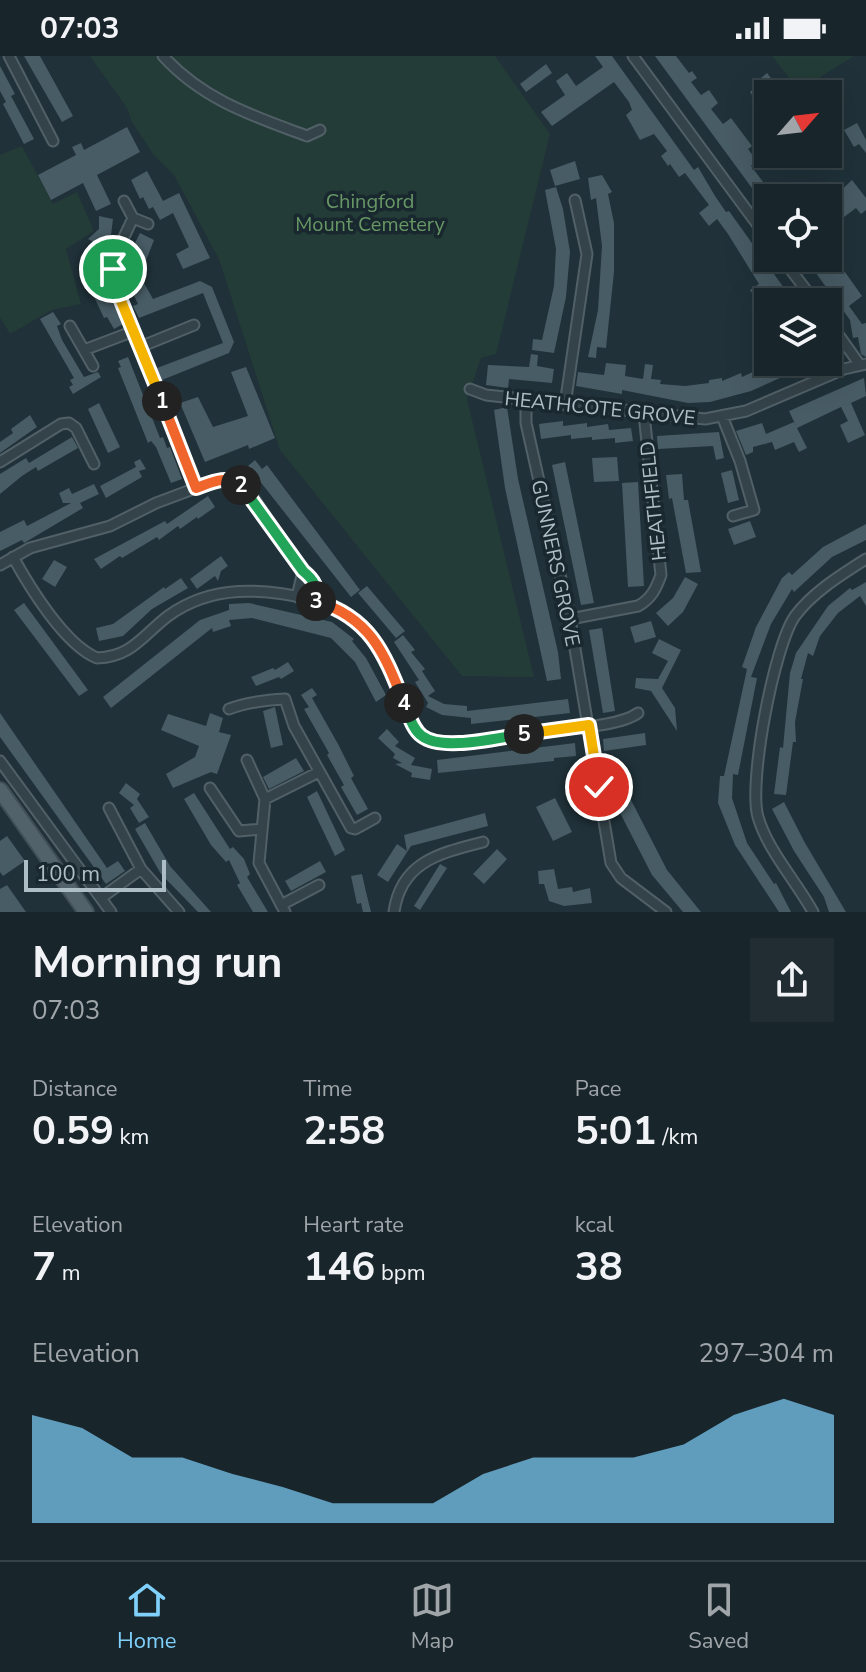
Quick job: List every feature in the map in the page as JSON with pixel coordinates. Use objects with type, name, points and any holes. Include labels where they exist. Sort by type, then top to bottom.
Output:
[{"type":"main road","points":[[0,790],[86,912]]},
{"type":"street","points":[[9,56],[53,141]]},
{"type":"street","points":[[163,56],[184,79],[231,109],[307,136],[320,130]]},
{"type":"street","points":[[633,56],[754,220]]},
{"type":"street","points":[[565,405],[587,254],[575,200]]},
{"type":"street","points":[[124,201],[133,218],[148,224]]},
{"type":"street","points":[[133,218],[114,258],[114,279],[196,488]]},
{"type":"street","points":[[140,347],[194,325]]},
{"type":"street","points":[[70,326],[93,366]]},
{"type":"street","points":[[84,350],[134,331]]},
{"type":"street","points":[[842,338],[863,365]]},
{"type":"street","name":"HEATHCOTE GROVE","points":[[470,389],[486,395],[688,419],[722,416],[756,407],[863,365]]},
{"type":"street","name":"GUNNERS GROVE","points":[[526,400],[526,423],[570,619],[611,863],[621,878],[666,912]]},
{"type":"street","name":"HEATHFIELD","points":[[570,619],[638,606],[646,602],[661,575],[644,414]]},
{"type":"street","points":[[722,416],[740,461],[754,510],[733,516]]},
{"type":"street","points":[[0,462],[69,423],[76,428],[94,464]]},
{"type":"street","points":[[0,565],[58,538],[110,526],[196,488],[229,479],[243,486],[316,585],[316,601]]},
{"type":"street","points":[[13,557],[23,576],[75,646],[97,658],[129,652],[170,615],[212,595],[245,591],[297,597],[345,612],[380,647],[413,724],[430,740],[460,743],[589,725],[630,718],[638,713]]},
{"type":"street","points":[[813,912],[768,839],[756,809],[765,722],[776,661],[789,626],[820,591],[866,559]]},
{"type":"street","points":[[297,597],[303,571]]},
{"type":"street","points":[[229,709],[250,701],[259,703],[285,699],[294,726],[353,830],[375,818]]},
{"type":"street","points":[[247,760],[265,799],[259,863],[283,909],[319,885]]},
{"type":"street","points":[[0,761],[111,912]]},
{"type":"street","points":[[265,799],[319,772]]},
{"type":"street","points":[[210,788],[239,831],[262,829]]},
{"type":"street","points":[[109,808],[141,869],[179,912]]},
{"type":"street","points":[[394,912],[396,898],[424,860],[483,842]]},
{"type":"street","points":[[101,898],[141,869]]},
{"type":"green space","name":"Chingford Mount Cemetery","points":[[90,56],[495,56],[550,134],[496,354],[481,358],[467,399],[534,677],[462,676],[280,450],[219,259],[174,175],[153,154],[132,122],[127,108]]},
{"type":"green space","points":[[772,56],[854,56],[815,80],[791,80]]},
{"type":"green space","points":[[22,146],[53,204],[77,192],[94,231],[66,249],[81,304],[52,310],[10,334],[0,317],[0,155]]},
{"type":"building","points":[[24,56],[40,56],[73,116],[62,122]]},
{"type":"building","points":[[595,56],[612,56],[694,170],[698,167],[726,212],[729,211],[754,246],[754,272],[773,272],[784,288],[754,288],[754,295],[750,290],[759,284],[728,234],[717,219],[709,226],[699,213],[709,205],[685,173],[679,177],[670,164],[668,166],[661,156],[667,151],[654,134],[640,140],[626,115],[632,110],[629,102],[614,82],[552,126],[541,112],[565,95],[556,81],[567,73],[576,86],[603,67]]},
{"type":"building","points":[[655,56],[676,56],[697,78],[691,82],[701,95],[709,90],[718,103],[711,109],[723,124],[731,118],[752,146],[748,149],[754,157],[751,166],[764,184],[754,184],[754,191]]},
{"type":"building","points":[[546,64],[552,73],[526,92],[520,84]]},
{"type":"building","points":[[0,66],[15,94],[11,96],[34,139],[24,144],[3,104],[6,102],[0,91]]},
{"type":"building","points":[[767,73],[772,80],[762,80]]},
{"type":"building","points":[[857,123],[866,140],[866,153],[859,144],[854,147],[844,130]]},
{"type":"building","points":[[127,127],[140,152],[97,175],[111,204],[96,211],[83,183],[51,200],[38,175],[76,155],[72,147],[81,143],[84,150]]},
{"type":"building","points":[[575,161],[580,179],[555,186],[550,170]]},
{"type":"building","points":[[147,171],[163,201],[179,193],[210,258],[183,269],[176,254],[189,247],[173,213],[160,220],[153,207],[149,209],[143,197],[140,199],[131,180]]},
{"type":"building","points":[[602,175],[612,192],[608,194],[614,223],[614,272],[606,348],[597,347],[596,358],[588,357],[598,310],[602,246],[596,198],[591,200],[588,178]]},
{"type":"building","points":[[852,180],[866,198],[866,210],[861,214],[856,208],[844,217],[842,190]]},
{"type":"building","points":[[556,187],[570,252],[566,297],[554,353],[532,350],[533,339],[542,340],[554,286],[556,249],[545,190]]},
{"type":"building","points":[[99,216],[113,219],[111,235],[101,246],[88,239],[99,229]]},
{"type":"building","points":[[140,233],[154,240],[140,276],[153,299],[200,281],[212,287],[234,342],[229,353],[162,380],[157,368],[223,343],[203,293],[139,318],[133,306],[138,304],[124,276],[128,268],[125,263]]},
{"type":"building","points":[[92,252],[123,324],[114,329],[107,317],[104,318],[86,280],[89,278],[80,257]]},
{"type":"building","points":[[815,272],[845,272],[862,296],[849,306],[862,324],[866,323],[866,357],[861,354],[858,337],[853,338],[850,320],[842,309],[842,288],[827,288]]},
{"type":"building","points":[[53,312],[61,324],[57,326],[62,340],[84,377],[98,372],[101,377],[73,394],[69,387],[73,385],[70,380],[74,378],[40,319]]},
{"type":"building","points":[[531,354],[538,355],[537,366],[554,369],[552,383],[509,379],[508,388],[486,385],[488,365],[529,367]]},
{"type":"building","points":[[128,357],[160,438],[163,437],[167,448],[170,447],[182,479],[171,483],[156,447],[151,441],[148,443],[118,368],[121,367],[118,361]]},
{"type":"building","points":[[606,363],[626,365],[625,376],[643,379],[645,364],[653,365],[651,379],[661,380],[660,384],[685,386],[722,378],[722,381],[741,373],[742,377],[754,371],[754,376],[785,376],[751,391],[710,402],[688,403],[622,390],[622,394],[576,386],[578,372],[604,375]]},
{"type":"building","points":[[246,367],[275,438],[205,462],[180,403],[198,397],[213,427],[248,416],[231,372]]},
{"type":"building","points":[[864,378],[866,396],[851,403],[865,435],[848,443],[840,425],[848,421],[841,407],[797,428],[789,411]]},
{"type":"building","points":[[99,403],[120,447],[108,453],[88,409]]},
{"type":"building","points":[[507,407],[518,479],[558,652],[561,679],[547,681],[505,488],[494,410]]},
{"type":"building","points":[[30,415],[37,427],[0,453],[0,442]]},
{"type":"building","points":[[563,421],[563,426],[587,423],[587,427],[608,424],[609,430],[631,428],[633,441],[615,443],[615,438],[592,440],[592,437],[571,439],[571,435],[541,439],[539,424]]},
{"type":"building","points":[[794,422],[807,448],[799,452],[794,442],[775,450],[772,442],[753,447],[753,452],[746,455],[736,431],[762,423],[766,434]]},
{"type":"building","points":[[719,432],[724,458],[716,460],[713,446],[658,449],[657,436]]},
{"type":"building","points":[[72,437],[78,448],[38,471],[36,467],[0,494],[0,474],[26,458],[29,463]]},
{"type":"building","points":[[617,457],[619,481],[594,482],[592,458]]},
{"type":"building","points":[[140,459],[146,469],[139,471],[142,477],[106,498],[100,486],[136,467],[134,462]]},
{"type":"building","points":[[255,460],[262,469],[267,465],[360,590],[351,597],[248,466]]},
{"type":"building","points":[[565,462],[594,603],[581,605],[552,465]]},
{"type":"building","points":[[732,470],[739,500],[728,503],[721,473]]},
{"type":"building","points":[[682,474],[684,500],[688,500],[701,572],[686,573],[672,498],[669,499],[666,475]]},
{"type":"building","points":[[638,482],[644,586],[628,587],[622,483]]},
{"type":"building","points":[[94,484],[99,494],[80,503],[83,508],[24,543],[22,540],[0,551],[0,532],[24,520],[27,526],[71,503],[63,503],[59,493],[69,488],[72,494]]},
{"type":"building","points":[[208,496],[215,507],[180,529],[178,526],[159,540],[157,537],[101,569],[94,559],[165,521],[167,524]]},
{"type":"building","points":[[750,521],[756,537],[734,545],[728,529]]},
{"type":"building","points":[[866,524],[866,540],[832,557],[794,592],[792,589],[771,624],[751,677],[757,678],[738,775],[733,774],[732,798],[747,843],[776,883],[791,912],[779,912],[735,845],[718,803],[720,776],[724,776],[747,669],[742,667],[756,627],[782,578],[789,572],[792,575],[823,547]]},
{"type":"building","points":[[221,556],[228,566],[221,571],[218,581],[215,576],[197,589],[190,579]]},
{"type":"building","points":[[54,560],[67,567],[55,587],[42,579]]},
{"type":"building","points":[[685,577],[698,584],[683,612],[668,626],[656,613],[673,598]]},
{"type":"building","points":[[181,578],[188,588],[152,609],[123,636],[99,641],[96,628],[113,624]]},
{"type":"building","points":[[866,582],[866,606],[860,596],[838,613],[820,636],[813,656],[808,653],[801,679],[795,722],[796,742],[793,742],[786,795],[774,794],[780,747],[783,748],[790,673],[796,653],[828,606],[850,588],[852,590]]},
{"type":"building","points":[[367,586],[405,631],[396,638],[358,593]]},
{"type":"building","points":[[24,603],[88,690],[79,696],[14,610]]},
{"type":"building","points":[[249,603],[332,622],[354,639],[352,641],[366,658],[386,695],[376,702],[355,662],[331,638],[252,618],[229,620],[231,626],[213,632],[212,628],[111,708],[103,697],[200,620],[229,610],[229,604]]},
{"type":"building","points":[[651,621],[656,637],[635,643],[630,627]]},
{"type":"building","points":[[602,628],[615,711],[603,713],[589,630]]},
{"type":"building","points":[[403,635],[415,650],[411,652],[425,669],[422,671],[435,691],[428,696],[444,704],[467,706],[467,711],[568,699],[570,713],[471,724],[471,718],[442,715],[426,707],[428,703],[415,682],[419,680],[394,642]]},
{"type":"building","points":[[659,639],[681,650],[662,688],[675,708],[677,731],[651,691],[635,688],[636,678],[658,679],[668,661],[652,653]]},
{"type":"building","points":[[288,662],[294,671],[281,679],[279,677],[256,686],[251,677],[273,668],[275,670]]},
{"type":"building","points":[[312,688],[317,695],[312,698],[338,744],[354,776],[351,778],[368,809],[357,815],[341,787],[344,785],[327,755],[329,753],[304,709],[309,707],[301,695]]},
{"type":"building","points":[[275,707],[283,745],[271,748],[263,711]]},
{"type":"building","points":[[0,713],[107,868],[118,861],[125,871],[106,884],[0,737]]},
{"type":"building","points":[[210,713],[223,718],[219,732],[231,735],[217,774],[211,772],[173,788],[166,774],[195,757],[199,746],[161,730],[168,714],[206,726]]},
{"type":"building","points":[[387,729],[399,742],[395,746],[415,758],[411,765],[432,769],[430,780],[411,777],[412,773],[395,764],[402,763],[393,758],[395,754],[378,738]]},
{"type":"building","points":[[645,733],[646,745],[604,751],[603,739]]},
{"type":"building","points":[[575,743],[576,756],[554,758],[554,761],[438,773],[437,760]]},
{"type":"building","points":[[296,758],[304,771],[269,789],[263,777]]},
{"type":"building","points":[[126,783],[140,794],[137,799],[149,817],[139,823],[130,808],[134,805],[119,793]]},
{"type":"building","points":[[317,791],[345,850],[335,856],[307,797]]},
{"type":"building","points":[[194,793],[230,849],[233,847],[244,859],[250,874],[247,877],[268,912],[253,912],[237,885],[240,883],[229,860],[226,862],[211,845],[184,799]]},
{"type":"building","points":[[555,798],[572,832],[553,841],[536,807]]},
{"type":"building","points":[[631,800],[667,870],[701,912],[683,912],[652,875],[617,807]]},
{"type":"building","points":[[784,802],[846,912],[829,912],[824,897],[794,851],[772,809]]},
{"type":"building","points":[[485,813],[488,826],[411,846],[388,882],[377,875],[397,844],[407,851],[404,835]]},
{"type":"building","points":[[145,823],[170,866],[211,912],[198,912],[161,874],[135,829]]},
{"type":"building","points":[[7,836],[25,861],[3,876],[0,872],[0,841]]},
{"type":"building","points":[[497,849],[507,859],[484,884],[473,874]]},
{"type":"building","points":[[320,861],[326,872],[291,891],[285,881]]},
{"type":"building","points":[[440,864],[447,868],[420,910],[414,906]]},
{"type":"building","points":[[554,869],[558,889],[572,887],[573,892],[590,888],[592,903],[564,906],[549,901],[544,884],[539,884],[538,871]]},
{"type":"building","points":[[362,874],[371,912],[363,912],[361,903],[357,904],[351,876]]},
{"type":"building","points":[[7,885],[26,912],[0,912],[0,889]]},
{"type":"route","points":[[113,269],[119,296],[196,488],[229,479],[250,493],[303,571],[316,585],[316,601],[345,612],[380,647],[417,731],[430,740],[460,743],[589,725],[599,787]]}]
